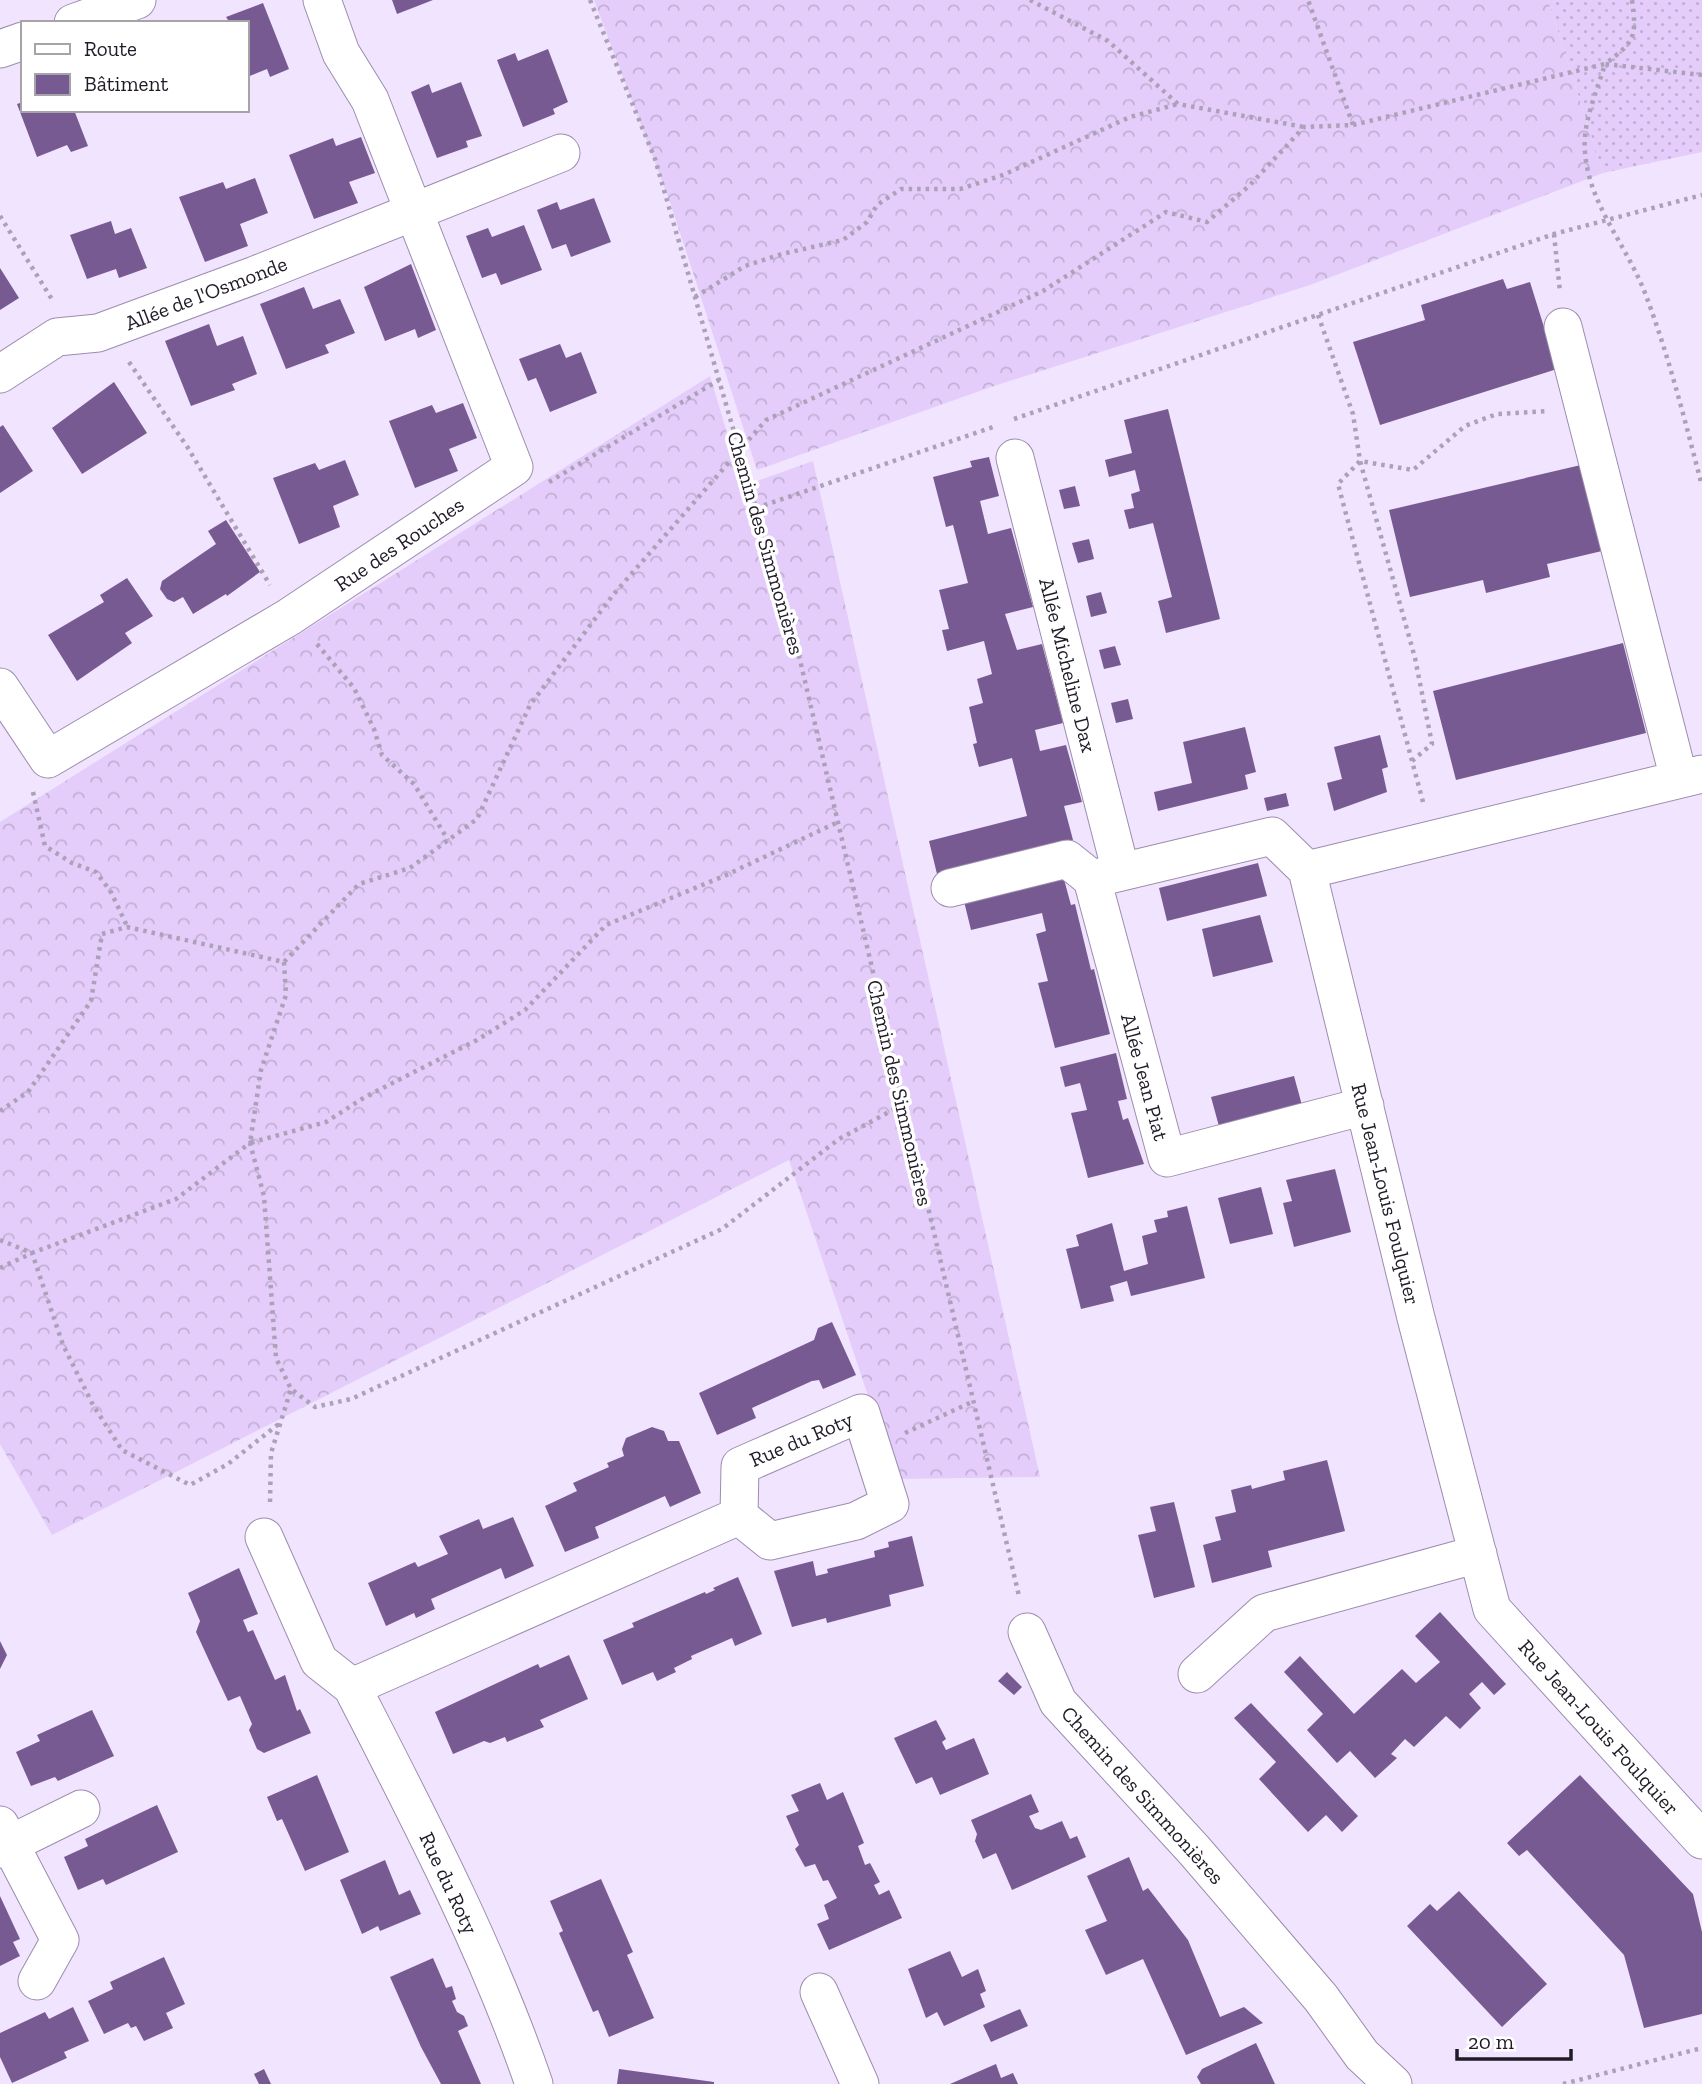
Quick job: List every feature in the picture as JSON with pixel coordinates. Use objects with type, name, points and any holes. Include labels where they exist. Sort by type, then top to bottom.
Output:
[{"type":"street","points":[[78,21],[136,0]]},
{"type":"street","points":[[322,0],[341,53],[370,100],[415,212],[450,310],[514,467]]},
{"type":"street","points":[[0,49],[21,42]]},
{"type":"street","points":[[415,212],[561,153]]},
{"type":"street","name":"Allée de l'Osmonde","points":[[0,374],[57,337],[91,333],[415,212]]},
{"type":"street","points":[[950,888],[1068,859],[1106,876],[1272,836],[1307,870],[1691,777],[1563,327]]},
{"type":"street","name":"Allée Micheline Dax","points":[[1015,458],[1106,876]]},
{"type":"street","name":"Rue des Rouches","points":[[48,759],[289,617],[514,467]]},
{"type":"street","points":[[0,687],[48,759]]},
{"type":"street","name":"Rue Jean-Louis Foulquier","points":[[1307,870],[1412,1305],[1492,1609],[1702,1840]]},
{"type":"street","name":"Allée Jean Piat","points":[[1106,876],[1167,1158],[1365,1107]]},
{"type":"street","name":"Rue du Roty","points":[[861,1413],[890,1504],[856,1521],[770,1541],[738,1516],[740,1466],[861,1413]]},
{"type":"street","points":[[352,1687],[738,1516]]},
{"type":"street","name":"Rue du Roty","points":[[264,1537],[319,1661],[352,1687],[448,1880],[487,1966],[534,2084]]},
{"type":"street","points":[[1197,1674],[1264,1613],[1478,1554]]},
{"type":"street","name":"Chemin des Simmonières","points":[[1027,1632],[1058,1702],[1194,1850],[1321,1998],[1362,2055],[1393,2084]]},
{"type":"street","points":[[37,1981],[60,1940],[4,1840],[81,1809]]},
{"type":"street","points":[[819,1992],[860,2084]]},
{"type":"path","name":"Chemin des Simmonières","points":[[590,0],[655,159],[800,660],[1027,1632]]},
{"type":"path","points":[[1030,0],[1108,41],[1178,104]]},
{"type":"path","points":[[1308,0],[1353,125]]},
{"type":"path","points":[[1632,0],[1636,31],[1625,49],[1605,64],[1590,113],[1584,149],[1590,186],[1644,290],[1676,387],[1702,486]]},
{"type":"path","points":[[695,297],[745,267],[843,240],[867,222],[877,205],[901,189],[960,188],[1003,175],[1130,117],[1178,104],[1304,127],[1353,125],[1605,64],[1702,75]]},
{"type":"path","points":[[902,1105],[839,1139],[722,1229],[351,1399],[315,1408],[291,1390],[276,1358],[264,1196],[250,1143],[261,1070],[286,995],[284,962],[359,884],[411,868],[478,819],[530,705],[613,595],[766,420],[1043,291],[1166,212],[1207,222],[1250,185],[1304,127]]},
{"type":"path","points":[[1008,421],[1554,234],[1702,195]]},
{"type":"path","points":[[0,216],[5,228],[188,448],[289,617],[323,649],[354,688],[374,729],[382,755],[414,784],[448,840]]},
{"type":"path","points":[[1554,234],[1563,327]]},
{"type":"path","points":[[1318,315],[1353,414],[1360,461],[1415,658],[1432,744],[1412,761]]},
{"type":"path","points":[[514,467],[544,485],[719,380]]},
{"type":"path","points":[[1360,461],[1413,470],[1465,426],[1497,414],[1587,410]]},
{"type":"path","points":[[756,508],[996,426]]},
{"type":"path","points":[[1360,461],[1338,484],[1424,808]]},
{"type":"path","points":[[48,759],[33,793],[45,846],[72,863],[96,872],[111,892],[127,927]]},
{"type":"path","points":[[0,1268],[176,1199],[250,1143],[326,1122],[365,1097],[477,1040],[525,1010],[606,925],[724,876],[838,822]]},
{"type":"path","points":[[0,1111],[28,1092],[91,1001],[102,934],[127,927],[284,962]]},
{"type":"path","points":[[0,1240],[32,1254],[64,1345],[93,1405],[122,1450],[190,1485],[228,1464],[280,1423]]},
{"type":"path","points":[[264,1537],[270,1502],[271,1453],[291,1390]]},
{"type":"path","points":[[872,1448],[974,1401]]},
{"type":"path","points":[[1563,2084],[1702,2048]]},
{"type":"green space","points":[[594,0],[1548,0],[1603,173],[1310,285],[991,387],[757,470],[671,205]]},
{"type":"green space","points":[[1548,0],[1702,0],[1702,152],[1603,173]]},
{"type":"green space","points":[[710,376],[743,486],[813,461],[1040,1477],[896,1479],[789,1160],[52,1535],[0,1444],[0,822]]},
{"type":"building","points":[[392,0],[433,0],[397,14]]},
{"type":"building","points":[[263,3],[289,69],[270,77],[267,69],[248,77],[248,21],[229,21],[226,17]]},
{"type":"building","points":[[548,49],[568,102],[553,109],[555,114],[523,127],[497,60],[515,53],[518,61]]},
{"type":"building","points":[[461,82],[482,136],[466,141],[468,147],[437,158],[411,92],[429,84],[432,93]]},
{"type":"building","points":[[21,103],[21,112],[75,112],[88,146],[71,152],[67,145],[37,157],[17,104]]},
{"type":"building","points":[[361,137],[375,173],[349,182],[358,203],[314,219],[289,155],[333,138],[336,146]]},
{"type":"building","points":[[255,178],[268,213],[240,224],[248,246],[205,262],[179,197],[223,182],[226,189]]},
{"type":"building","points":[[594,198],[611,242],[571,257],[566,244],[552,249],[537,210],[557,202],[560,210]]},
{"type":"building","points":[[111,221],[115,234],[131,228],[147,268],[119,278],[116,269],[87,279],[70,235]]},
{"type":"building","points":[[524,225],[542,270],[501,285],[496,273],[482,278],[466,236],[488,228],[492,237]]},
{"type":"building","points":[[411,264],[436,330],[418,338],[415,329],[385,341],[364,287]]},
{"type":"building","points":[[0,268],[19,298],[0,310]]},
{"type":"building","points":[[1503,279],[1507,289],[1530,282],[1557,369],[1380,425],[1353,342],[1425,320],[1421,305]]},
{"type":"building","points":[[304,287],[313,309],[340,299],[355,333],[325,345],[329,353],[286,369],[260,304]]},
{"type":"building","points":[[209,324],[217,346],[243,336],[257,374],[232,384],[235,390],[191,406],[165,341]]},
{"type":"building","points":[[560,344],[566,358],[581,352],[597,393],[550,412],[536,378],[528,381],[519,359]]},
{"type":"building","points":[[114,382],[147,433],[82,474],[52,428]]},
{"type":"building","points":[[463,403],[477,438],[449,449],[458,471],[415,488],[389,421],[432,405],[436,413]]},
{"type":"building","points":[[1168,409],[1220,619],[1166,633],[1158,601],[1172,597],[1153,523],[1129,529],[1124,510],[1134,508],[1131,494],[1140,491],[1135,470],[1109,477],[1105,460],[1132,453],[1124,420]]},
{"type":"building","points":[[3,425],[33,471],[0,493],[0,427]]},
{"type":"building","points":[[989,457],[999,496],[980,501],[988,534],[1011,528],[1033,607],[1005,614],[1017,650],[1042,644],[1063,723],[1035,730],[1040,751],[1066,745],[1082,802],[1064,806],[1073,840],[937,874],[929,841],[1027,816],[1012,758],[979,767],[973,744],[977,743],[969,707],[983,703],[977,679],[992,674],[984,641],[947,651],[942,630],[949,629],[939,590],[968,583],[953,525],[946,527],[933,477],[972,467],[970,461]]},
{"type":"building","points":[[345,460],[359,495],[333,506],[340,527],[299,544],[273,478],[315,463],[319,470]]},
{"type":"building","points":[[1581,465],[1602,551],[1547,564],[1550,577],[1486,593],[1483,580],[1410,597],[1389,510]]},
{"type":"building","points":[[1075,486],[1080,506],[1064,509],[1059,490]]},
{"type":"building","points":[[226,520],[260,572],[227,596],[226,594],[193,614],[183,597],[174,602],[167,599],[160,589],[162,581],[216,544],[208,531]]},
{"type":"building","points":[[1089,539],[1094,559],[1078,563],[1072,543]]},
{"type":"building","points":[[127,578],[153,616],[125,633],[132,643],[77,681],[48,635],[104,602],[100,595]]},
{"type":"building","points":[[1101,592],[1107,613],[1091,617],[1086,596]]},
{"type":"building","points":[[1623,643],[1646,733],[1456,780],[1433,691]]},
{"type":"building","points":[[1115,646],[1121,665],[1104,669],[1099,650]]},
{"type":"building","points":[[1128,699],[1133,719],[1116,723],[1111,703]]},
{"type":"building","points":[[1245,727],[1256,772],[1245,775],[1248,789],[1158,811],[1154,792],[1192,783],[1183,742]]},
{"type":"building","points":[[1380,735],[1388,767],[1382,769],[1387,792],[1334,811],[1327,783],[1342,779],[1334,747]]},
{"type":"building","points":[[1286,793],[1289,806],[1267,811],[1264,798]]},
{"type":"building","points":[[1258,863],[1267,896],[1167,921],[1159,888]]},
{"type":"building","points":[[1062,872],[1071,905],[1075,904],[1110,1034],[1055,1048],[1038,983],[1048,981],[1036,934],[1046,931],[1042,913],[971,930],[963,897]]},
{"type":"building","points":[[1260,915],[1273,962],[1213,977],[1202,929]]},
{"type":"building","points":[[1116,1053],[1127,1099],[1118,1101],[1123,1120],[1128,1118],[1144,1164],[1088,1178],[1071,1113],[1087,1110],[1080,1083],[1065,1087],[1060,1067]]},
{"type":"building","points":[[1294,1076],[1303,1109],[1220,1130],[1211,1097]]},
{"type":"building","points":[[1335,1169],[1351,1232],[1294,1247],[1283,1203],[1292,1201],[1286,1180]]},
{"type":"building","points":[[1261,1187],[1273,1234],[1230,1244],[1218,1198]]},
{"type":"building","points":[[1187,1206],[1205,1278],[1131,1296],[1127,1281],[1110,1286],[1114,1301],[1081,1309],[1066,1249],[1079,1246],[1076,1235],[1112,1223],[1124,1271],[1148,1264],[1142,1236],[1157,1232],[1154,1220],[1168,1217],[1167,1211]]},
{"type":"building","points":[[832,1322],[856,1375],[823,1389],[819,1380],[812,1381],[752,1408],[756,1418],[717,1435],[699,1393],[814,1340],[818,1328]]},
{"type":"building","points":[[652,1427],[664,1431],[668,1441],[679,1441],[701,1493],[670,1507],[665,1496],[595,1527],[599,1538],[565,1552],[545,1506],[577,1491],[573,1483],[609,1467],[607,1463],[624,1456],[622,1449],[626,1438]]},
{"type":"building","points":[[1327,1460],[1345,1531],[1268,1551],[1272,1567],[1212,1583],[1203,1545],[1221,1540],[1215,1517],[1236,1512],[1231,1490],[1251,1485],[1252,1489],[1285,1480],[1283,1471]]},
{"type":"building","points":[[1174,1502],[1195,1587],[1154,1598],[1138,1535],[1156,1531],[1150,1507]]},
{"type":"building","points":[[513,1517],[534,1566],[505,1579],[501,1568],[431,1599],[435,1609],[416,1618],[414,1613],[386,1626],[368,1583],[415,1562],[418,1567],[448,1554],[439,1536],[479,1519],[483,1529]]},
{"type":"building","points":[[912,1536],[924,1586],[889,1595],[891,1606],[827,1623],[826,1618],[792,1627],[774,1571],[813,1561],[816,1576],[828,1573],[827,1569],[875,1557],[874,1551],[889,1547],[888,1542]]},
{"type":"building","points":[[239,1568],[258,1614],[243,1620],[248,1632],[253,1630],[275,1680],[285,1675],[297,1711],[300,1709],[311,1733],[264,1753],[257,1749],[249,1730],[252,1724],[240,1696],[228,1701],[196,1632],[200,1621],[188,1593]]},
{"type":"building","points":[[738,1577],[762,1634],[735,1646],[732,1638],[691,1656],[692,1659],[674,1668],[676,1672],[657,1681],[653,1672],[622,1685],[603,1640],[634,1627],[632,1623],[705,1592],[706,1594]]},
{"type":"building","points":[[1440,1612],[1506,1684],[1494,1695],[1482,1682],[1469,1694],[1481,1708],[1460,1729],[1446,1716],[1414,1747],[1405,1739],[1391,1754],[1397,1758],[1375,1778],[1350,1751],[1337,1763],[1307,1730],[1323,1714],[1284,1672],[1300,1656],[1354,1714],[1402,1669],[1416,1683],[1440,1662],[1415,1636]]},
{"type":"building","points":[[0,1641],[7,1655],[0,1669]]},
{"type":"building","points":[[569,1655],[588,1699],[540,1720],[544,1727],[507,1742],[505,1737],[490,1743],[484,1741],[453,1754],[435,1712],[538,1664],[540,1668]]},
{"type":"building","points":[[1007,1672],[1022,1687],[1014,1695],[998,1681]]},
{"type":"building","points":[[1251,1703],[1358,1816],[1342,1832],[1326,1815],[1308,1832],[1259,1779],[1276,1762],[1234,1718]]},
{"type":"building","points":[[92,1710],[114,1756],[58,1781],[55,1777],[31,1786],[16,1752],[40,1741],[37,1735]]},
{"type":"building","points":[[936,1720],[946,1739],[942,1742],[946,1750],[974,1738],[989,1774],[940,1795],[932,1777],[916,1784],[894,1738]]},
{"type":"building","points":[[317,1775],[349,1852],[305,1871],[282,1819],[277,1821],[267,1797]]},
{"type":"building","points":[[1580,1775],[1693,1894],[1702,1932],[1702,2014],[1644,2028],[1624,1955],[1527,1850],[1519,1856],[1507,1843]]},
{"type":"building","points":[[820,1783],[827,1800],[843,1792],[864,1843],[858,1846],[865,1865],[870,1863],[880,1882],[874,1885],[879,1895],[889,1890],[902,1918],[829,1950],[817,1924],[829,1919],[824,1905],[837,1898],[828,1880],[823,1881],[815,1864],[805,1867],[795,1849],[799,1845],[786,1816],[799,1811],[791,1795]]},
{"type":"building","points":[[1031,1794],[1039,1812],[1029,1816],[1035,1828],[1041,1830],[1062,1821],[1070,1839],[1077,1836],[1086,1857],[1012,1890],[996,1853],[983,1859],[975,1841],[977,1834],[971,1820]]},
{"type":"building","points":[[157,1805],[178,1852],[106,1885],[103,1879],[78,1890],[64,1857],[88,1846],[85,1839]]},
{"type":"building","points":[[1129,1857],[1143,1891],[1148,1888],[1188,1940],[1220,2017],[1244,2007],[1263,2023],[1186,2055],[1143,1959],[1106,1975],[1085,1930],[1107,1921],[1087,1876]]},
{"type":"building","points":[[385,1860],[399,1895],[410,1890],[421,1914],[380,1931],[378,1926],[362,1934],[340,1880]]},
{"type":"building","points":[[601,1879],[633,1952],[627,1955],[654,2018],[609,2037],[598,2010],[593,2012],[559,1933],[563,1931],[550,1901]]},
{"type":"building","points":[[1459,1891],[1547,1984],[1502,2027],[1407,1926],[1430,1904],[1437,1911]]},
{"type":"building","points":[[0,1896],[20,1939],[13,1942],[20,1956],[0,1966]]},
{"type":"building","points":[[950,1951],[962,1977],[978,1969],[986,1991],[980,1994],[985,2007],[944,2026],[937,2012],[926,2018],[908,1969]]},
{"type":"building","points":[[164,1957],[185,2004],[166,2013],[173,2028],[144,2041],[136,2026],[131,2028],[128,2023],[104,2034],[88,2001],[113,1989],[110,1982]]},
{"type":"building","points":[[433,1958],[446,1988],[452,1986],[456,1999],[452,2001],[468,2026],[458,2031],[481,2084],[441,2084],[421,2047],[390,1977]]},
{"type":"building","points":[[73,2007],[89,2041],[64,2052],[67,2058],[12,2083],[0,2057],[0,2033],[45,2012],[49,2019]]},
{"type":"building","points":[[1020,2009],[1028,2026],[991,2042],[983,2025]]},
{"type":"building","points":[[1256,2043],[1275,2084],[1201,2084],[1197,2077],[1202,2069]]},
{"type":"building","points":[[996,2064],[1001,2078],[1013,2073],[1018,2084],[950,2084]]},
{"type":"building","points":[[264,2069],[271,2084],[259,2084],[254,2074]]},
{"type":"building","points":[[619,2069],[714,2082],[714,2084],[617,2084]]}]
